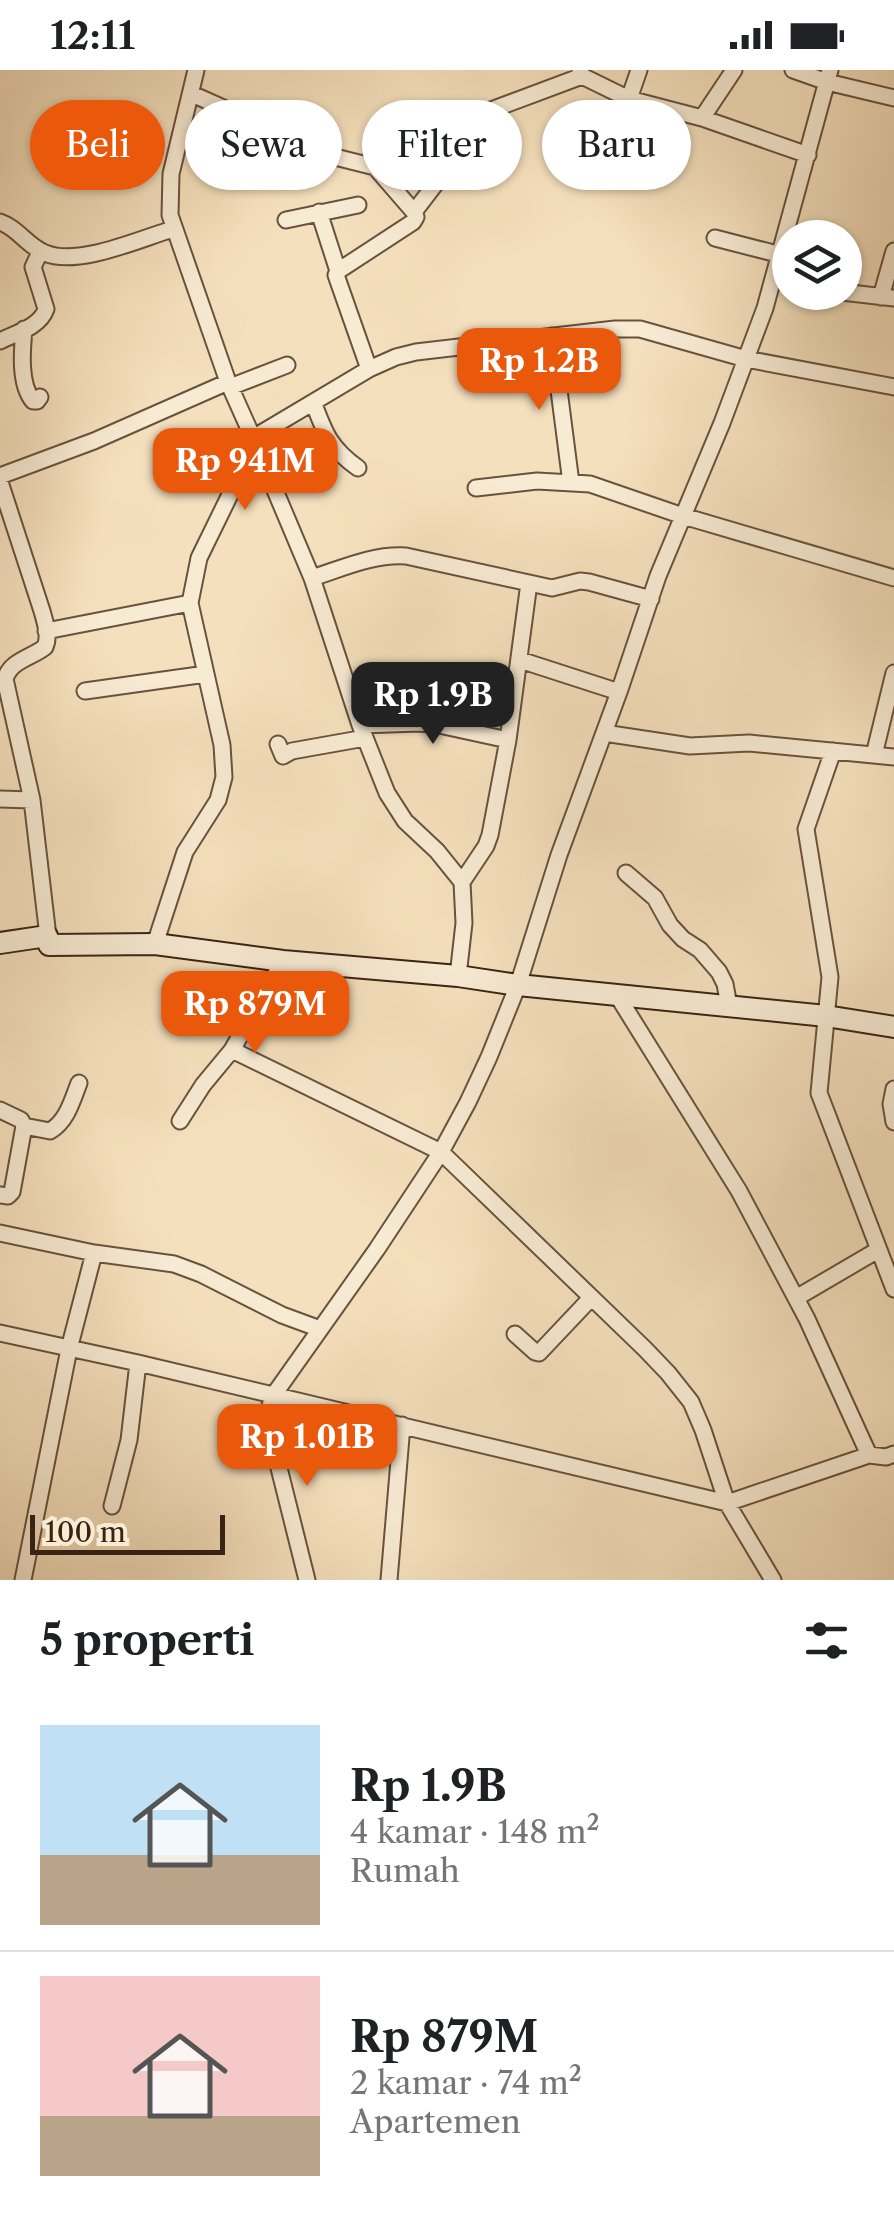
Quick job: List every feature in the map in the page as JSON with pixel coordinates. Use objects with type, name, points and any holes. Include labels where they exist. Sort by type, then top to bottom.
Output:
[{"type":"street","points":[[196,70],[172,174],[168,204],[173,229],[229,384],[312,578],[363,731],[394,806],[462,882]]},
{"type":"street","points":[[629,98],[639,70]]},
{"type":"street","points":[[702,118],[734,70]]},
{"type":"street","points":[[793,70],[828,76],[894,98]]},
{"type":"street","points":[[414,212],[450,165],[476,116],[581,73],[635,100]]},
{"type":"street","points":[[790,220],[828,76]]},
{"type":"street","points":[[192,94],[331,156],[374,167],[414,212],[413,222],[338,271]]},
{"type":"street","points":[[691,116],[808,155]]},
{"type":"street","points":[[286,220],[358,205]]},
{"type":"street","points":[[319,212],[338,271],[336,277],[369,369]]},
{"type":"street","points":[[0,222],[40,252],[72,259],[173,229]]},
{"type":"street","points":[[715,238],[772,253]]},
{"type":"street","points":[[862,295],[888,298],[894,250]]},
{"type":"street","points":[[0,341],[40,322],[46,309],[33,267],[40,252]]},
{"type":"street","points":[[307,1580],[270,1428],[269,1409],[274,1396],[441,1152],[468,1102],[518,985],[559,854],[658,576],[772,303]]},
{"type":"street","points":[[24,329],[22,360],[27,393],[33,401],[40,398]]},
{"type":"street","points":[[155,944],[185,852],[218,800],[224,777],[222,744],[190,604],[199,558],[253,438],[396,357],[615,329],[640,329],[746,359],[894,387]]},
{"type":"street","points":[[552,336],[571,483]]},
{"type":"street","points":[[49,945],[32,800],[5,679],[9,668],[45,646],[46,632],[0,479],[229,384],[287,366]]},
{"type":"street","points":[[314,404],[335,450],[358,468]]},
{"type":"street","points":[[476,488],[537,481],[590,484],[682,516],[893,573]]},
{"type":"street","points":[[312,578],[378,556],[406,556],[552,588],[589,582],[651,598]]},
{"type":"street","points":[[458,976],[464,923],[462,882],[490,835],[530,583]]},
{"type":"street","points":[[46,632],[190,604]]},
{"type":"street","points":[[520,660],[619,692]]},
{"type":"street","points":[[874,755],[894,673]]},
{"type":"street","points":[[85,691],[206,674]]},
{"type":"street","points":[[278,744],[283,756],[363,731],[420,723],[508,740]]},
{"type":"street","points":[[604,733],[690,746],[749,743],[894,757]]},
{"type":"street","points":[[833,750],[806,829],[829,961],[819,1093],[892,1279]]},
{"type":"street","points":[[0,799],[32,800]]},
{"type":"street","points":[[626,873],[655,898],[670,925],[719,972],[729,1006]]},
{"type":"street","points":[[0,943],[47,936],[49,945]]},
{"type":"street","points":[[49,945],[155,944],[283,961],[826,1016],[894,1027]]},
{"type":"street","points":[[180,1121],[232,1050],[283,961]]},
{"type":"street","points":[[0,1332],[726,1503],[886,1459],[739,1191],[617,994]]},
{"type":"street","points":[[232,1050],[441,1152],[668,1373],[691,1402],[726,1503],[773,1580]]},
{"type":"street","points":[[24,1126],[54,1130],[64,1119],[79,1084]]},
{"type":"street","points":[[894,1089],[894,1122]]},
{"type":"street","points":[[0,1110],[21,1120],[24,1126],[12,1192],[0,1195]]},
{"type":"street","points":[[0,1233],[94,1253],[174,1264],[320,1329]]},
{"type":"street","points":[[796,1298],[878,1250]]},
{"type":"street","points":[[24,1580],[69,1348],[94,1253]]},
{"type":"street","points":[[515,1334],[539,1353],[591,1298]]},
{"type":"street","points":[[112,1506],[129,1440],[138,1363]]},
{"type":"street","points":[[389,1580],[402,1425]]}]
